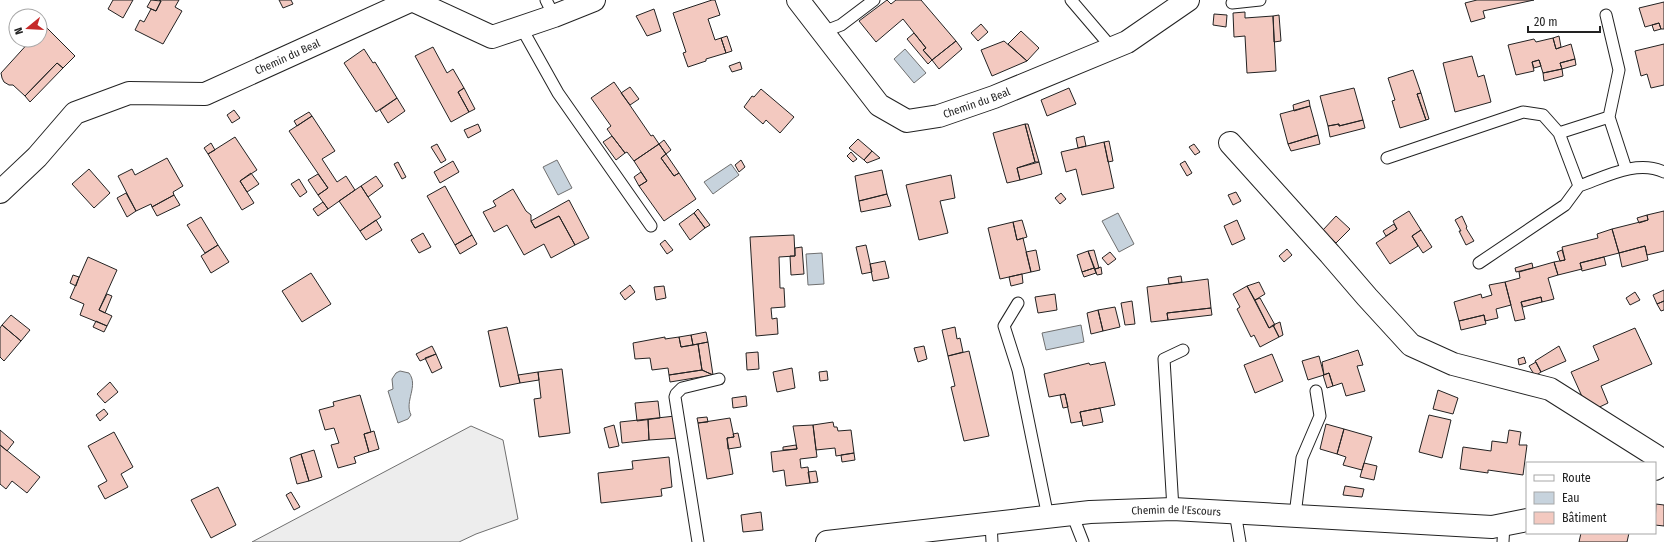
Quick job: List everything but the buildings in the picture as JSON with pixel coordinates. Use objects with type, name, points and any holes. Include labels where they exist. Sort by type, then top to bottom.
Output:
[{"type":"street","name":"Chemin du Beal","points":[[0,192],[37,157],[75,113],[129,93],[205,94],[398,3],[412,0],[492,37],[521,27],[550,8],[594,0]]},
{"type":"street","name":"Chemin du Beal","points":[[798,0],[879,105],[907,121],[939,116],[994,97],[1127,42],[1188,0]]},
{"type":"street","points":[[1230,143],[1330,254],[1366,297],[1411,345],[1453,364],[1550,389],[1664,463]]},
{"type":"street","name":"Chemin de l'Escours","points":[[827,542],[992,533],[1048,517],[1090,512],[1174,509],[1492,527],[1503,533],[1526,521]]},
{"type":"lane","points":[[823,32],[841,25],[874,0]]},
{"type":"lane","points":[[1071,0],[1112,48]]},
{"type":"lane","points":[[1232,3],[1260,0]]},
{"type":"lane","points":[[1606,15],[1619,70],[1608,117],[1626,169]]},
{"type":"lane","points":[[521,27],[558,93],[651,226]]},
{"type":"lane","points":[[1387,158],[1523,112],[1544,115],[1559,134],[1579,186]]},
{"type":"lane","points":[[1559,134],[1608,117]]},
{"type":"lane","points":[[1479,263],[1565,206],[1579,186],[1626,169],[1654,167],[1664,172]]},
{"type":"lane","points":[[1018,303],[1004,326],[1018,370],[1048,517]]},
{"type":"lane","points":[[1174,509],[1164,359],[1183,350]]},
{"type":"lane","points":[[698,542],[675,398],[676,394],[682,388],[719,379]]},
{"type":"lane","points":[[1295,515],[1302,458],[1320,416],[1316,390]]},
{"type":"lane","points":[[1235,512],[1240,542]]},
{"type":"lane","points":[[1072,514],[1083,542]]},
{"type":"shaded area","points":[[471,426],[503,440],[518,519],[476,534],[459,542],[252,542]]},
{"type":"water","points":[[905,49],[926,73],[914,83],[894,59]]},
{"type":"water","points":[[557,160],[572,188],[558,195],[543,167]]},
{"type":"water","points":[[731,164],[739,175],[713,194],[704,182]]},
{"type":"water","points":[[1118,213],[1134,244],[1119,252],[1102,221]]},
{"type":"water","points":[[822,253],[824,284],[808,285],[806,254]]},
{"type":"water","points":[[1081,325],[1084,342],[1046,350],[1042,333]]},
{"type":"water","points":[[400,371],[409,373],[413,383],[409,404],[411,415],[408,419],[398,423],[388,391],[393,389],[392,379],[396,373]]}]
